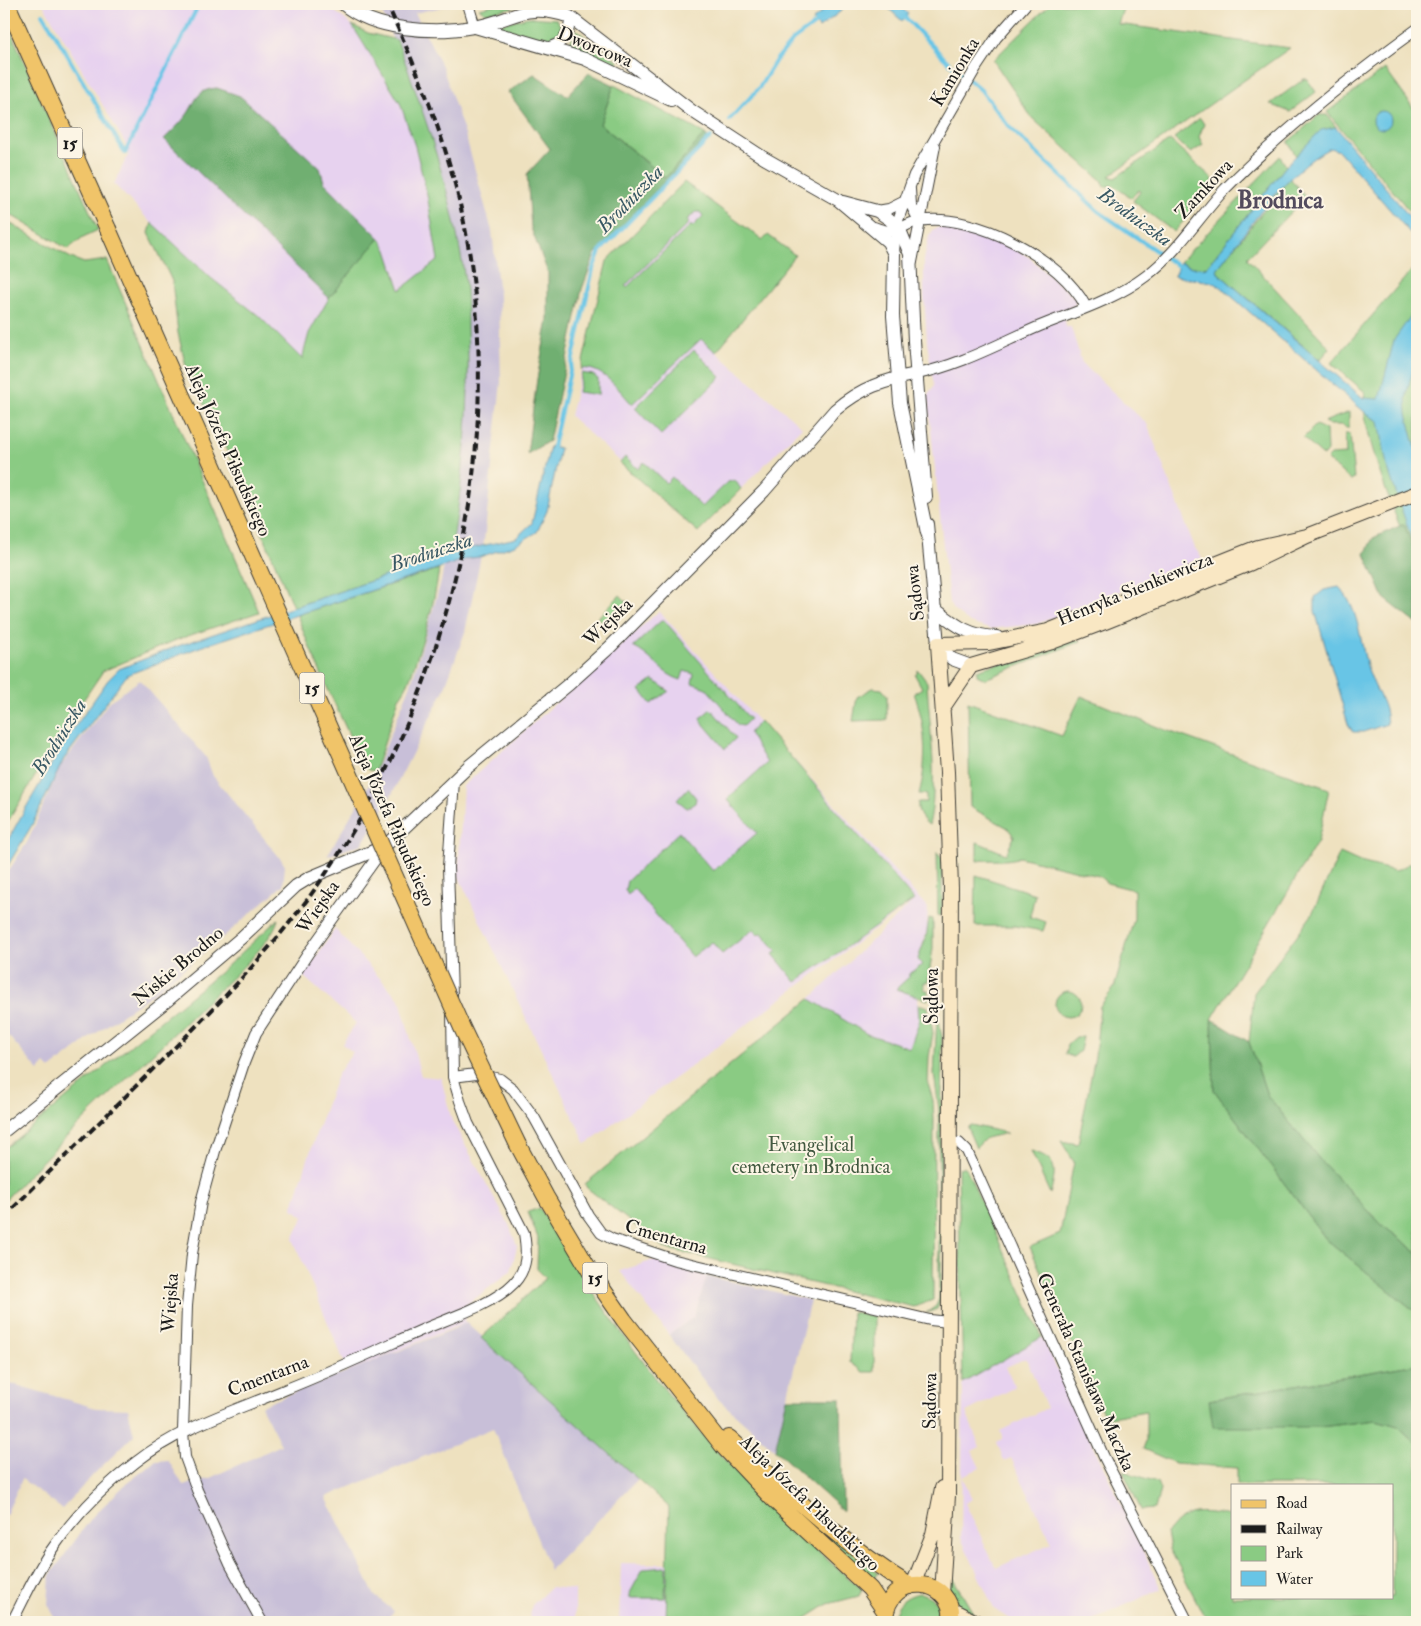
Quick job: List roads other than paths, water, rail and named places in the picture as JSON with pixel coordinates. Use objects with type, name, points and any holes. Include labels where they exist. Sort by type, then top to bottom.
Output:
[{"type":"main road","name":"Aleja Józefa Piłsudskiego","points":[[7,4],[463,1030],[518,1145],[546,1197],[590,1271],[624,1320],[723,1446],[773,1499],[870,1589],[885,1617]]},
{"type":"main road","name":"Henryka Sienkiewicza","points":[[971,666],[1052,642],[1083,624],[1155,595],[1258,547],[1307,536],[1417,493]]},
{"type":"main road","name":"Henryka Sienkiewicza","points":[[938,644],[988,643],[1083,624]]},
{"type":"main road","name":"Sądowa","points":[[938,644],[944,706],[950,860],[948,1609]]},
{"type":"main road","points":[[944,706],[971,666]]},
{"type":"main road","name":"Aleja Józefa Piłsudskiego","points":[[687,1400],[804,1506],[885,1571],[911,1585]]},
{"type":"main road","name":"Sądowa","points":[[911,1585],[933,1534],[948,1460]]},
{"type":"main road","name":"15","points":[[885,1617],[894,1595],[911,1585],[929,1586],[948,1609]]},
{"type":"main road","points":[[948,1609],[976,1622]]},
{"type":"street","points":[[343,4],[380,22],[409,28],[439,30],[475,27],[519,12],[535,10],[545,10],[570,17],[568,36],[557,45],[549,47]]},
{"type":"street","points":[[468,4],[475,27]]},
{"type":"street","name":"Dworcowa","points":[[554,4],[692,111],[764,158],[838,200],[878,231]]},
{"type":"street","name":"Kamionka","points":[[894,254],[903,202],[910,185],[937,139],[963,88],[996,38],[1026,4]]},
{"type":"street","name":"Dworcowa","points":[[475,27],[549,47],[586,60],[692,111]]},
{"type":"street","name":"Zamkowa","points":[[917,374],[934,371],[985,352],[1133,286],[1155,269],[1226,188],[1290,127],[1374,60],[1417,29]]},
{"type":"street","name":"Kamionka","points":[[912,266],[919,221],[937,139]]},
{"type":"street","name":"Kamionka","points":[[910,185],[911,205],[919,221]]},
{"type":"street","name":"Dworcowa","points":[[838,200],[877,211],[897,229]]},
{"type":"street","points":[[877,211],[889,209],[903,202]]},
{"type":"street","points":[[878,231],[886,232],[919,221],[958,223],[1006,236],[1025,247],[1078,291],[1086,307]]},
{"type":"street","name":"Sądowa","points":[[897,229],[907,243],[912,266],[912,309],[927,532],[938,644]]},
{"type":"street","points":[[878,231],[888,242],[894,254]]},
{"type":"street","name":"Sądowa","points":[[894,254],[893,316],[897,378],[900,403],[927,532]]},
{"type":"street","name":"Wiejska","points":[[262,1622],[230,1564],[197,1490],[185,1457],[183,1431],[188,1306],[194,1245],[201,1202],[215,1151],[256,1033],[270,1008],[385,846],[454,781],[610,647],[764,491],[835,410],[859,392],[897,378],[917,374]]},
{"type":"street","name":"Henryka Sienkiewicza","points":[[935,609],[958,626],[977,636],[1013,638]]},
{"type":"street","points":[[938,644],[952,659],[971,666]]},
{"type":"street","name":"Cmentarna","points":[[183,1431],[225,1412],[287,1389],[467,1311],[504,1293],[516,1281],[525,1267],[527,1251],[524,1233],[468,1123],[453,1077],[448,867],[454,781]]},
{"type":"street","name":"Niskie Brodno","points":[[4,1131],[176,993],[241,938],[296,886],[309,878],[385,846]]},
{"type":"street","name":"Cmentarna","points":[[453,1077],[476,1074],[500,1079],[513,1088],[534,1117],[588,1215],[601,1233],[612,1239],[675,1260],[930,1320],[949,1322]]},
{"type":"street","name":"Generała Stanisława Maczka","points":[[950,1142],[959,1143],[967,1151],[1104,1457],[1188,1622]]},
{"type":"street","points":[[12,1622],[50,1553],[84,1509],[136,1461],[183,1431]]},
{"type":"water","points":[[830,4],[850,4],[819,28],[813,20]]},
{"type":"water","points":[[884,4],[898,4],[908,14],[902,21]]},
{"type":"water","points":[[1378,111],[1386,111],[1391,116],[1389,127],[1378,129],[1373,124],[1373,116]]},
{"type":"water","points":[[1336,127],[1417,226],[1417,241],[1339,151],[1330,148],[1314,158],[1283,186],[1217,269],[1218,273],[1363,398],[1379,399],[1394,340],[1417,307],[1417,359],[1406,398],[1407,414],[1417,453],[1417,555],[1387,466],[1379,421],[1368,415],[1222,288],[1212,282],[1174,276],[1180,262],[1192,267],[1206,268],[1286,166],[1321,130]]},
{"type":"water","points":[[550,446],[560,448],[547,511],[537,532],[515,545],[200,647],[127,675],[64,759],[32,825],[4,872],[4,847],[24,811],[65,741],[108,680],[119,669],[175,647],[380,578],[438,556],[516,538],[532,523]]},
{"type":"water","points":[[1339,587],[1352,607],[1367,666],[1386,716],[1387,724],[1363,732],[1353,732],[1348,724],[1315,611],[1315,597],[1324,590]]},
{"type":"waterway","points":[[125,153],[199,4]]},
{"type":"waterway","points":[[43,14],[125,153]]},
{"type":"waterway","name":"Brodniczka","points":[[903,15],[945,59],[981,90],[1009,127],[1098,211],[1181,268]]},
{"type":"waterway","name":"Brodniczka","points":[[729,120],[759,88],[776,60],[793,40],[819,21]]},
{"type":"waterway","name":"Brodniczka","points":[[552,451],[593,269],[600,251],[711,137]]},
{"type":"railway","points":[[4,1217],[210,1012],[289,924],[356,825],[398,745],[431,661],[456,573],[472,483],[479,392],[475,302],[462,213],[448,159],[420,80],[387,4]]},
{"type":"district","name":"Brodnica","points":[[1280,200]]},
{"type":"park label","name":"Evangelical cemetery in Brodnica","points":[[811,1156]]}]
